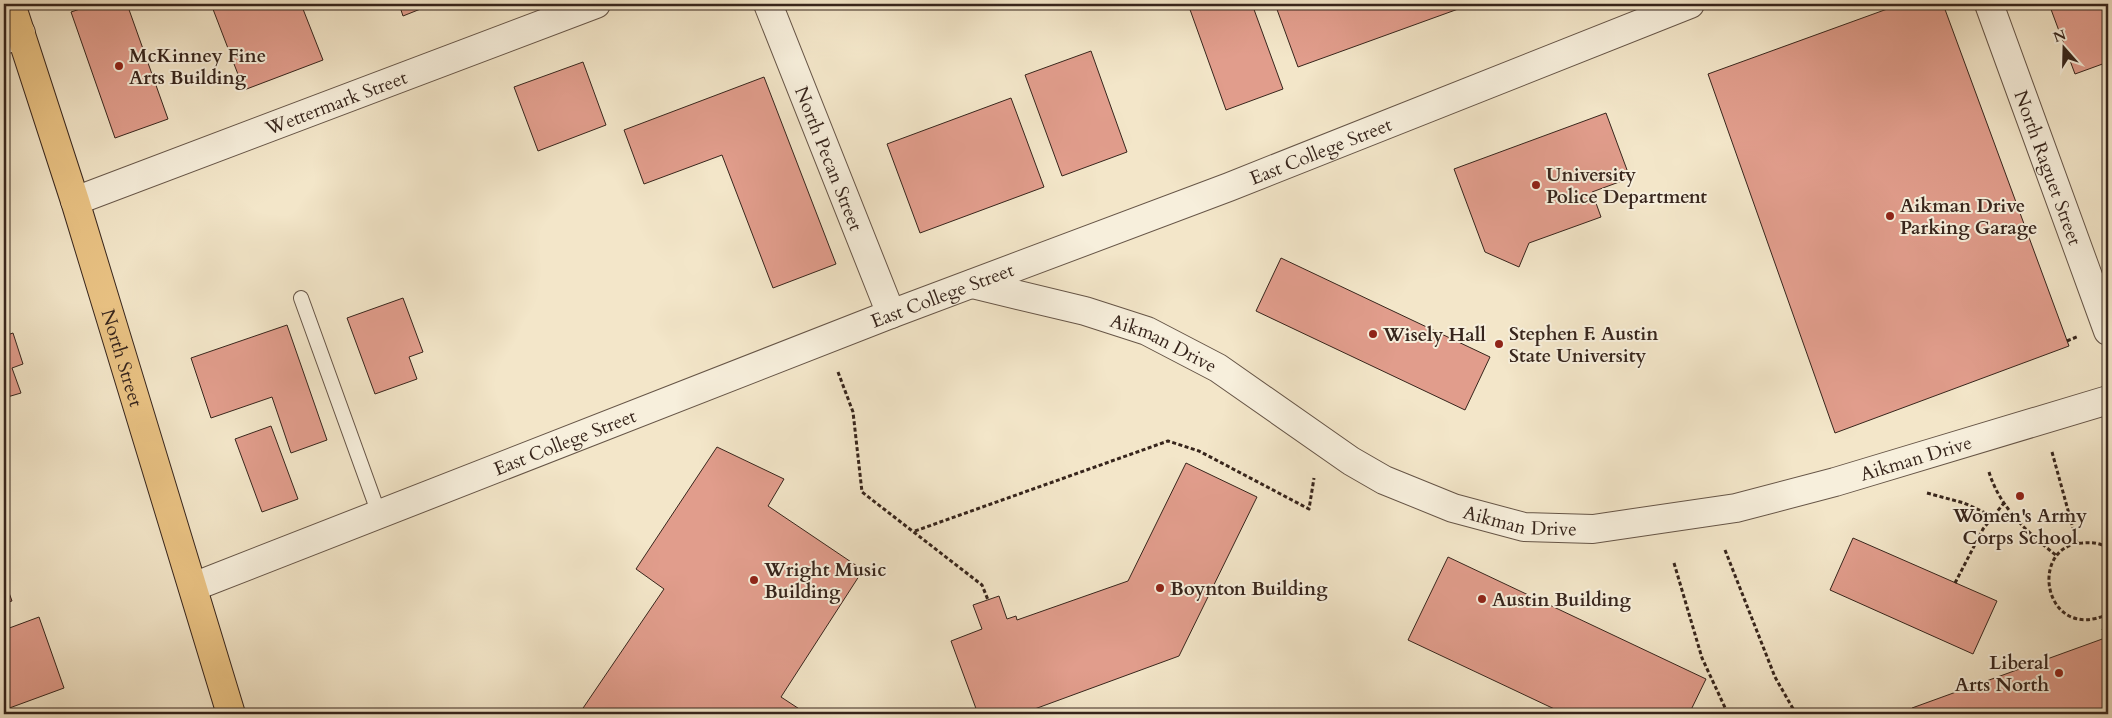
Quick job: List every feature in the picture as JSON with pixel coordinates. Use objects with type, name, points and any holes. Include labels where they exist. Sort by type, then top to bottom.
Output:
[{"type":"main road","name":"North Street","points":[[11,4],[12,36],[75,201],[194,586],[231,714]]},
{"type":"street","name":"Wettermark Street","points":[[75,201],[596,4]]},
{"type":"street","name":"North Pecan Street","points":[[768,4],[891,314]]},
{"type":"street","name":"East College Street","points":[[194,586],[891,314],[1228,187],[1690,4]]},
{"type":"street","name":"North Raguet Street","points":[[1989,4],[2108,331]]},
{"type":"street","name":"Aikman Drive","points":[[972,284],[1085,311],[1147,331],[1218,368],[1351,461],[1384,480],[1453,508],[1524,527],[1593,529],[1736,508],[1836,482],[2108,400]]},
{"type":"lane","points":[[301,298],[379,514]]},
{"type":"path","points":[[2067,341],[2080,336]]},
{"type":"path","points":[[838,372],[853,412],[862,492],[915,531],[982,585],[988,600]]},
{"type":"path","points":[[915,531],[1168,441],[1199,452],[1309,509],[1314,478]]},
{"type":"path","points":[[2052,452],[2077,543]]},
{"type":"path","points":[[1988,472],[1996,491],[2004,503],[2024,527],[2057,556]]},
{"type":"path","points":[[1927,493],[1964,503],[1992,516]]},
{"type":"path","points":[[1955,583],[1992,516],[2004,503]]},
{"type":"path","points":[[2108,540],[2107,547],[2093,542],[2077,543],[2057,556],[2050,568],[2048,580],[2049,592],[2063,612],[2074,618],[2086,621],[2108,614]]},
{"type":"path","points":[[1725,550],[1775,677],[1796,714]]},
{"type":"path","points":[[1674,563],[1702,658],[1728,714]]},
{"type":"building","name":"McKinney Fine Arts Building","points":[[95,4],[127,4],[168,119],[115,138],[71,12]]},
{"type":"building","points":[[211,4],[301,4],[323,60],[244,90]]},
{"type":"building","points":[[399,4],[433,4],[403,16]]},
{"type":"building","points":[[1188,4],[1252,4],[1283,89],[1226,110]]},
{"type":"building","points":[[1275,4],[1472,4],[1298,67]]},
{"type":"building","name":"Aikman Drive Parking Garage","points":[[1901,4],[1943,4],[2069,346],[1835,433],[1708,74]]},
{"type":"building","points":[[2049,4],[2108,4],[2108,62],[2075,74]]},
{"type":"building","points":[[1091,51],[1127,152],[1062,176],[1025,75]]},
{"type":"building","points":[[583,62],[606,125],[538,151],[514,87]]},
{"type":"building","points":[[764,77],[836,264],[773,288],[722,155],[644,184],[624,130]]},
{"type":"building","points":[[1011,98],[1044,187],[920,233],[887,144]]},
{"type":"building","name":"University Police Department","points":[[1606,113],[1630,178],[1592,192],[1601,217],[1529,243],[1519,267],[1485,252],[1454,169]]},
{"type":"building","name":"Wisely Hall","points":[[1281,258],[1490,357],[1465,410],[1256,311]]},
{"type":"building","points":[[403,298],[423,352],[409,357],[417,379],[375,394],[347,318]]},
{"type":"building","points":[[287,325],[327,440],[291,453],[272,397],[211,418],[191,358]]},
{"type":"building","points":[[13,333],[23,364],[12,368],[21,393],[4,398],[4,336]]},
{"type":"building","points":[[271,426],[298,499],[262,512],[235,439]]},
{"type":"building","name":"Wright Music Building","points":[[717,447],[784,479],[768,506],[863,570],[781,697],[807,714],[579,714],[664,589],[636,569]]},
{"type":"building","name":"Boynton Building","points":[[1186,463],[1257,497],[1179,656],[1021,714],[978,714],[951,641],[982,629],[973,605],[999,596],[1007,619],[1016,616],[1017,620],[1128,581]]},
{"type":"building","points":[[1853,538],[1997,601],[1973,654],[1830,590]]},
{"type":"building","name":"Austin Building","points":[[1448,557],[1706,679],[1689,714],[1565,714],[1408,640]]},
{"type":"building","points":[[4,579],[12,601],[4,603]]},
{"type":"building","points":[[39,617],[64,688],[4,710],[4,630]]},
{"type":"building","name":"Liberal Arts North","points":[[2108,627],[2108,714],[1914,714],[1912,708],[2105,638],[2102,629]]},
{"type":"place","name":"McKinney Fine Arts Building","points":[[119,66]]},
{"type":"place","name":"University Police Department","points":[[1536,185]]},
{"type":"place","name":"Aikman Drive Parking Garage","points":[[1890,216]]},
{"type":"place","name":"Wisely Hall","points":[[1373,334]]},
{"type":"place","name":"Stephen F. Austin State University","points":[[1499,344]]},
{"type":"place","name":"Women's Army Corps School","points":[[2020,496]]},
{"type":"place","name":"Wright Music Building","points":[[754,580]]},
{"type":"place","name":"Boynton Building","points":[[1160,588]]},
{"type":"place","name":"Austin Building","points":[[1482,599]]},
{"type":"place","name":"Liberal Arts North","points":[[2059,673]]}]
